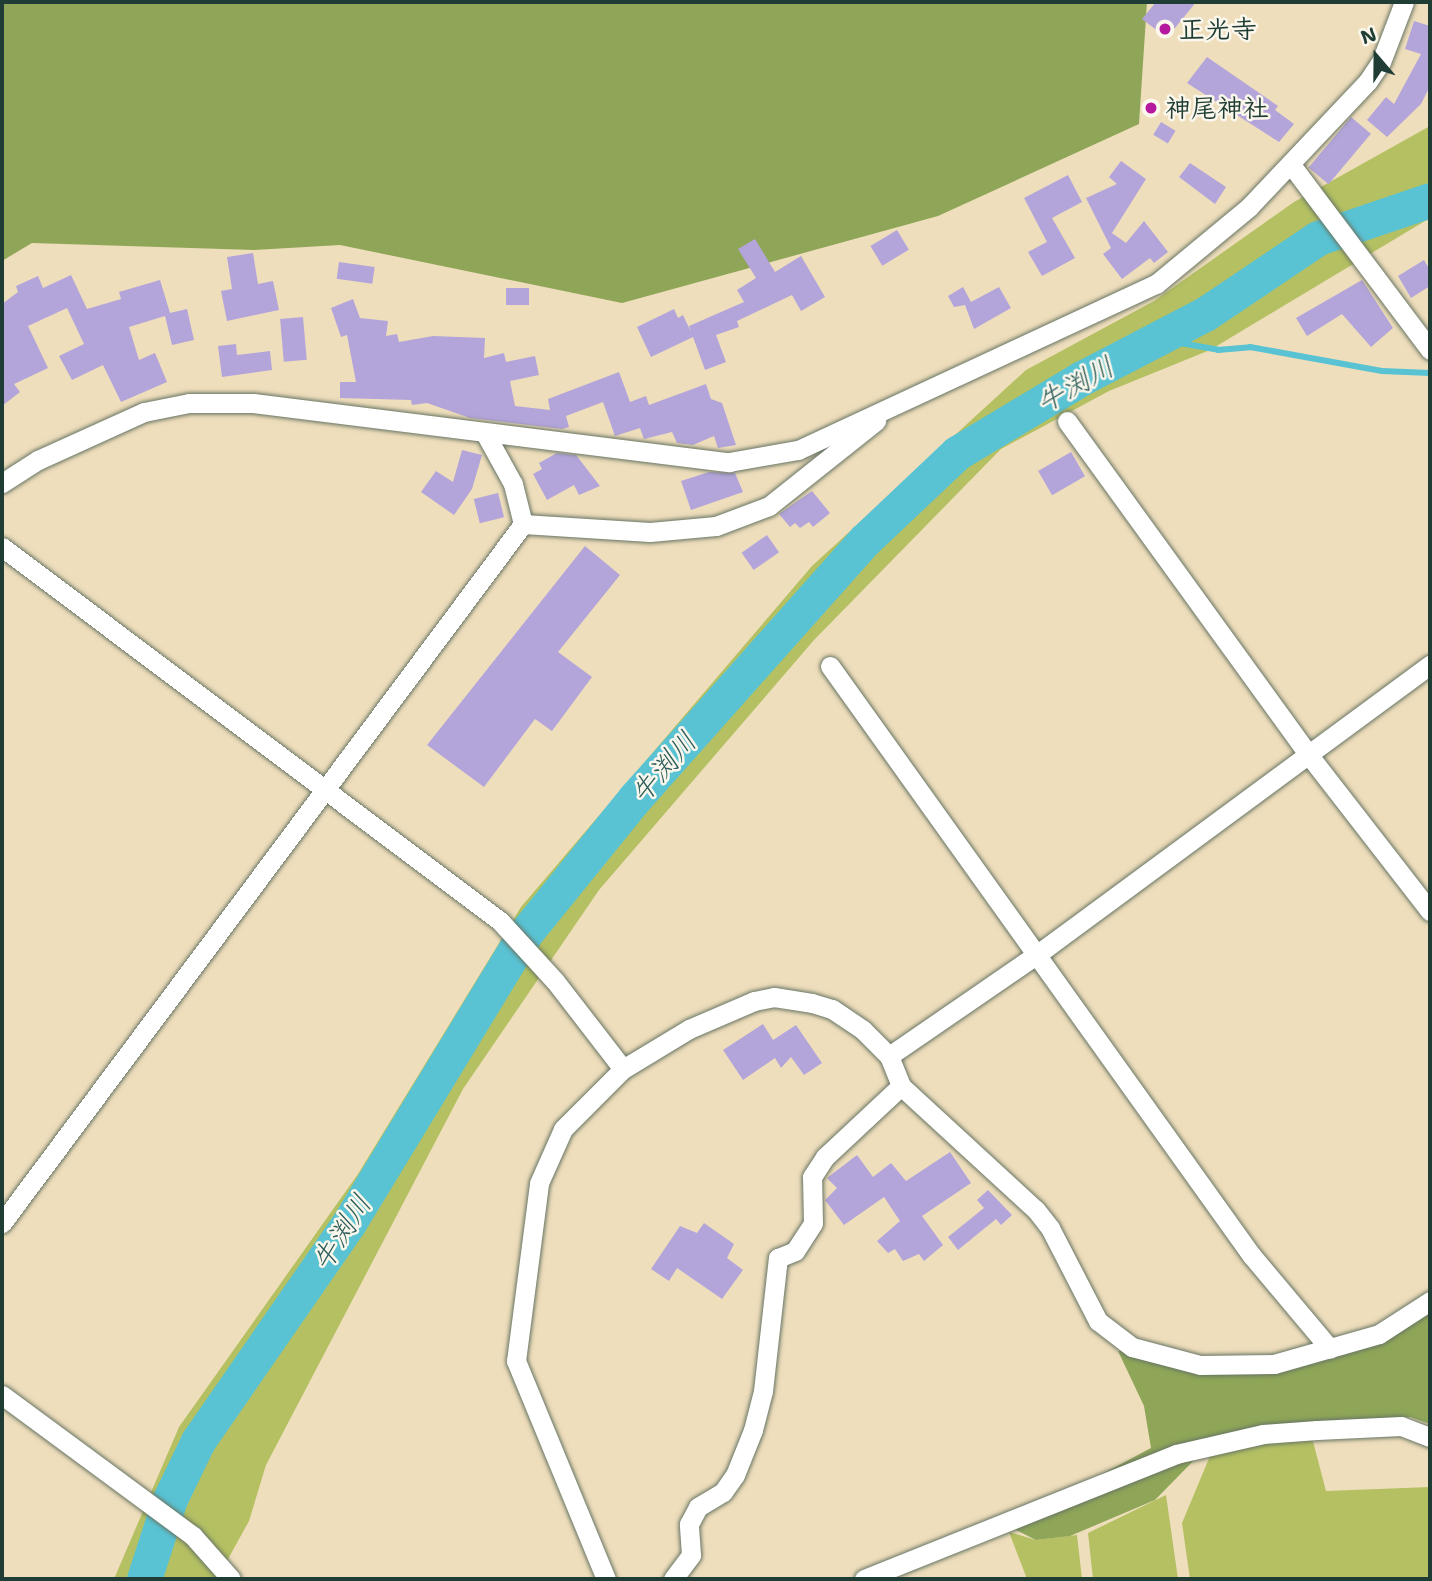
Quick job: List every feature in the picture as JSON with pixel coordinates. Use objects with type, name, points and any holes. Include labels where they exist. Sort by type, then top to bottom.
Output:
[{"type":"street","points":[[2,483],[38,460],[144,412],[189,403],[253,403],[429,423],[486,435],[729,462],[798,450],[977,363],[1104,311],[1156,284],[1292,166],[1368,81],[1381,62],[1404,2]]},
{"type":"street","points":[[1292,166],[1430,350]]},
{"type":"street","points":[[523,524],[696,531],[745,517],[801,484],[895,405]]},
{"type":"street","points":[[1067,421],[1308,754],[1430,911]]},
{"type":"street","points":[[486,435],[513,484],[523,524]]},
{"type":"street","points":[[2,1223],[523,524]]},
{"type":"street","points":[[2,547],[506,927],[549,974],[623,1069]]},
{"type":"street","points":[[889,1056],[1039,953],[1430,665]]},
{"type":"street","points":[[830,666],[1039,953],[1252,1255],[1331,1349]]},
{"type":"street","points":[[606,1579],[516,1361],[539,1183],[552,1147],[582,1106],[623,1069],[689,1029],[754,1001],[774,998],[832,1009],[863,1030],[889,1056],[901,1086],[1036,1210],[1051,1228],[1098,1321],[1132,1347],[1200,1365],[1274,1364],[1379,1334],[1430,1301]]},
{"type":"street","points":[[673,1579],[691,1555],[689,1524],[698,1507],[723,1492],[735,1475],[754,1430],[763,1391],[778,1258],[795,1251],[813,1223],[812,1177],[825,1157],[901,1086]]},
{"type":"street","points":[[2,1395],[193,1536],[232,1579]]},
{"type":"street","points":[[863,1579],[1176,1454],[1263,1434],[1317,1430],[1401,1426],[1430,1437]]},
{"type":"green space","points":[[2,2],[1147,2],[1139,124],[938,216],[622,303],[340,245],[254,250],[32,243],[2,261]]},
{"type":"green space","points":[[1430,126],[1430,218],[1210,350],[1109,391],[1001,449],[814,640],[599,890],[463,1089],[266,1465],[249,1521],[217,1579],[114,1579],[179,1427],[358,1174],[521,907],[812,566],[1026,370],[1154,301],[1294,202]]},
{"type":"green space","points":[[1430,1307],[1430,1424],[1410,1417],[1248,1432],[1202,1452],[1155,1500],[1070,1536],[1036,1540],[1006,1525],[1151,1448],[1144,1406],[1118,1351],[1281,1362]]},
{"type":"green space","points":[[1310,1430],[1326,1491],[1430,1487],[1430,1579],[1190,1579],[1182,1523],[1210,1456]]},
{"type":"green space","points":[[1166,1495],[1178,1579],[1093,1579],[1088,1533]]},
{"type":"green space","points":[[1009,1532],[1036,1540],[1077,1535],[1082,1579],[1027,1579]]},
{"type":"building","name":"正光寺","points":[[1156,2],[1196,2],[1167,38],[1142,19]]},
{"type":"building","points":[[1414,21],[1430,26],[1430,86],[1421,104],[1387,137],[1367,120],[1386,97],[1394,104],[1421,54],[1405,49]]},
{"type":"building","points":[[1207,57],[1278,106],[1275,110],[1294,124],[1279,142],[1187,83]]},
{"type":"building","points":[[1351,117],[1371,134],[1328,184],[1309,168]]},
{"type":"building","points":[[1161,122],[1176,131],[1168,144],[1153,135]]},
{"type":"building","points":[[1121,161],[1146,179],[1112,233],[1126,243],[1144,221],[1168,252],[1154,263],[1150,258],[1122,279],[1103,254],[1111,248],[1086,198],[1117,184],[1109,177]]},
{"type":"building","points":[[1190,163],[1226,187],[1215,204],[1179,177]]},
{"type":"building","points":[[1068,175],[1082,202],[1052,218],[1075,258],[1042,276],[1028,252],[1047,242],[1024,198]]},
{"type":"building","points":[[897,230],[909,250],[882,266],[870,246]]},
{"type":"building","points":[[755,239],[775,272],[801,256],[825,297],[801,311],[792,295],[737,321],[739,327],[716,335],[726,362],[705,370],[693,337],[651,357],[637,327],[674,309],[678,318],[683,315],[691,332],[689,326],[744,302],[737,290],[756,278],[738,249]]},
{"type":"building","points":[[253,253],[258,284],[273,281],[279,310],[227,321],[221,291],[232,289],[227,257]]},
{"type":"building","points":[[1424,260],[1430,270],[1430,286],[1411,298],[1398,276]]},
{"type":"building","points":[[339,262],[375,267],[372,284],[337,279]]},
{"type":"building","points":[[71,275],[87,309],[121,299],[119,292],[160,280],[170,313],[187,309],[194,340],[172,345],[165,316],[129,327],[139,360],[155,353],[167,382],[121,402],[103,365],[72,380],[59,356],[84,344],[67,308],[28,326],[48,368],[14,384],[20,392],[2,406],[2,304],[18,292],[16,286],[38,276],[43,288]]},
{"type":"building","points":[[1362,280],[1393,328],[1371,347],[1342,314],[1307,336],[1296,318]]},
{"type":"building","points":[[963,287],[971,302],[999,287],[1011,308],[974,329],[965,305],[954,307],[948,296]]},
{"type":"building","points":[[506,288],[529,288],[529,305],[506,305]]},
{"type":"building","points":[[353,299],[360,318],[388,321],[386,336],[397,334],[399,342],[433,336],[485,338],[484,358],[504,353],[506,362],[535,356],[539,375],[510,381],[515,406],[550,410],[548,399],[619,372],[630,402],[646,396],[649,405],[706,384],[711,399],[722,403],[736,445],[718,448],[714,436],[693,445],[677,443],[672,432],[644,439],[640,428],[615,436],[603,402],[566,416],[569,427],[562,429],[470,418],[427,403],[412,405],[411,400],[340,398],[340,382],[356,382],[347,335],[341,337],[331,308]]},
{"type":"building","points":[[303,317],[307,360],[284,362],[280,319]]},
{"type":"building","points":[[236,344],[237,355],[270,351],[272,370],[222,377],[218,346]]},
{"type":"building","points":[[462,450],[482,455],[472,489],[454,515],[421,492],[436,471],[453,482]]},
{"type":"building","points":[[1071,452],[1085,476],[1052,495],[1038,471]]},
{"type":"building","points":[[557,453],[576,455],[600,486],[579,495],[574,485],[547,500],[533,474],[542,469],[539,463]]},
{"type":"building","points":[[709,472],[735,473],[743,492],[691,510],[681,481]]},
{"type":"building","points":[[812,491],[830,513],[813,527],[809,522],[800,528],[795,523],[790,527],[779,514]]},
{"type":"building","points":[[498,493],[504,517],[480,523],[474,499]]},
{"type":"building","points":[[767,535],[779,552],[754,570],[742,553]]},
{"type":"building","points":[[585,546],[620,575],[558,652],[592,677],[552,731],[535,719],[484,787],[427,745]]},
{"type":"building","points":[[763,1024],[773,1040],[796,1025],[822,1063],[804,1075],[791,1057],[781,1068],[775,1058],[743,1080],[723,1050]]},
{"type":"building","points":[[950,1152],[971,1183],[922,1216],[943,1245],[924,1261],[919,1254],[903,1261],[895,1249],[888,1253],[877,1241],[900,1221],[884,1197],[844,1225],[825,1200],[837,1188],[827,1178],[857,1155],[873,1177],[891,1163],[906,1181]]},
{"type":"building","points":[[988,1190],[1012,1215],[1001,1225],[996,1219],[958,1250],[948,1237],[984,1208],[977,1200]]},
{"type":"building","points":[[704,1223],[734,1244],[727,1258],[743,1270],[722,1299],[677,1268],[669,1281],[651,1269],[680,1226],[697,1233]]},
{"type":"waterway","name":"牛渕川","points":[[144,1579],[170,1499],[198,1441],[349,1223],[524,935],[635,798],[865,540],[957,453],[1082,378],[1205,314],[1318,238],[1430,200]]},
{"type":"waterway","points":[[1170,331],[1180,343],[1218,350],[1250,347],[1382,371],[1430,373]]},
{"type":"place","name":"正光寺","points":[[1165,29]]},
{"type":"place","name":"神尾神社","points":[[1151,108]]}]
